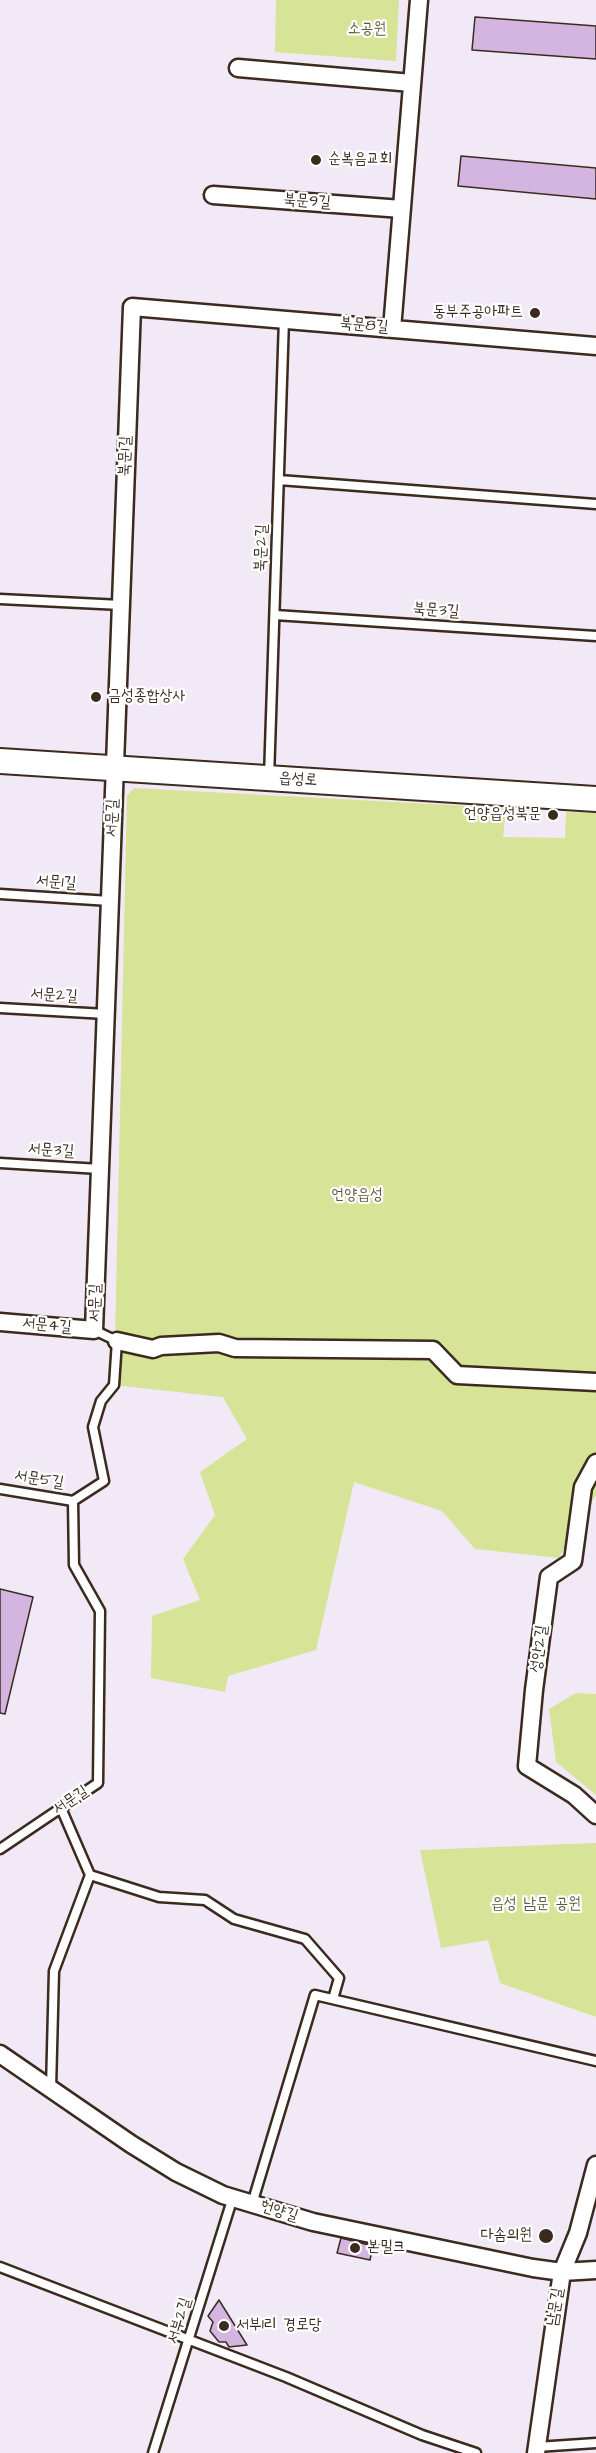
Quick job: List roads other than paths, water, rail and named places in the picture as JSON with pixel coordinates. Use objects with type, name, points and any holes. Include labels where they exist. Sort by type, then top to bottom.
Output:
[{"type":"street","points":[[392,329],[419,0]]},
{"type":"street","points":[[237,68],[412,83]]},
{"type":"street","name":"북문9길","points":[[213,195],[402,209]]},
{"type":"street","name":"북문8길","points":[[132,306],[596,346]]},
{"type":"street","name":"북문1길","points":[[115,768],[132,306]]},
{"type":"street","name":"읍성로","points":[[0,761],[596,799]]},
{"type":"street","name":"서문길","points":[[94,1330],[115,768]]},
{"type":"street","name":"서문4길","points":[[0,1322],[94,1330]]},
{"type":"street","points":[[117,1341],[153,1349],[161,1346],[219,1343],[235,1348],[433,1350],[458,1375],[596,1382]]},
{"type":"street","name":"성안2길","points":[[596,1462],[583,1487],[573,1561],[549,1577],[534,1690],[527,1766],[574,1795],[596,1815]]},
{"type":"street","name":"헌양길","points":[[0,2054],[176,2172],[223,2195],[313,2222],[562,2272],[596,2270]]},
{"type":"street","name":"남문길","points":[[536,2450],[562,2272],[578,2233],[596,2165]]},
{"type":"lane","name":"북문2길","points":[[269,778],[284,319]]},
{"type":"lane","points":[[279,480],[596,504]]},
{"type":"lane","points":[[0,599],[121,605]]},
{"type":"lane","name":"북문3길","points":[[275,615],[596,636]]},
{"type":"lane","name":"서문1길","points":[[0,894],[110,901]]},
{"type":"lane","name":"서문2길","points":[[0,1008],[106,1014]]},
{"type":"lane","name":"서문3길","points":[[0,1163],[100,1169]]},
{"type":"lane","name":"서문길","points":[[0,1849],[98,1783],[99,1611],[74,1565],[73,1501],[104,1481],[93,1427],[101,1401],[114,1384],[117,1341],[94,1330]]},
{"type":"lane","name":"서문5길","points":[[0,1489],[73,1501]]},
{"type":"lane","points":[[51,2089],[54,1971],[90,1875],[61,1808]]},
{"type":"lane","points":[[90,1875],[159,1897],[205,1900],[234,1919],[305,1939],[339,1978],[333,1999]]},
{"type":"lane","points":[[252,2204],[315,1995],[596,2061]]},
{"type":"lane","name":"서부2길","points":[[153,2453],[233,2197]]},
{"type":"lane","points":[[0,2267],[190,2339],[422,2435],[476,2453]]},
{"type":"lane","points":[[536,2450],[596,2443]]},
{"type":"place","name":"순복음교회","points":[[316,160]]},
{"type":"place","name":"동부주공아파트","points":[[535,313]]},
{"type":"place","name":"금성종합상사","points":[[96,697]]},
{"type":"place","name":"언양읍성북문","points":[[553,815]]},
{"type":"place","name":"다솜의원","points":[[546,2236]]},
{"type":"place","name":"본밀크","points":[[355,2248]]},
{"type":"place","name":"서부1리 경로당","points":[[224,2326]]},
{"type":"park label","name":"소공원","points":[[367,30]]},
{"type":"park label","name":"언양읍성","points":[[357,1196]]},
{"type":"park label","name":"읍성 남문 공원","points":[[536,1905]]}]
